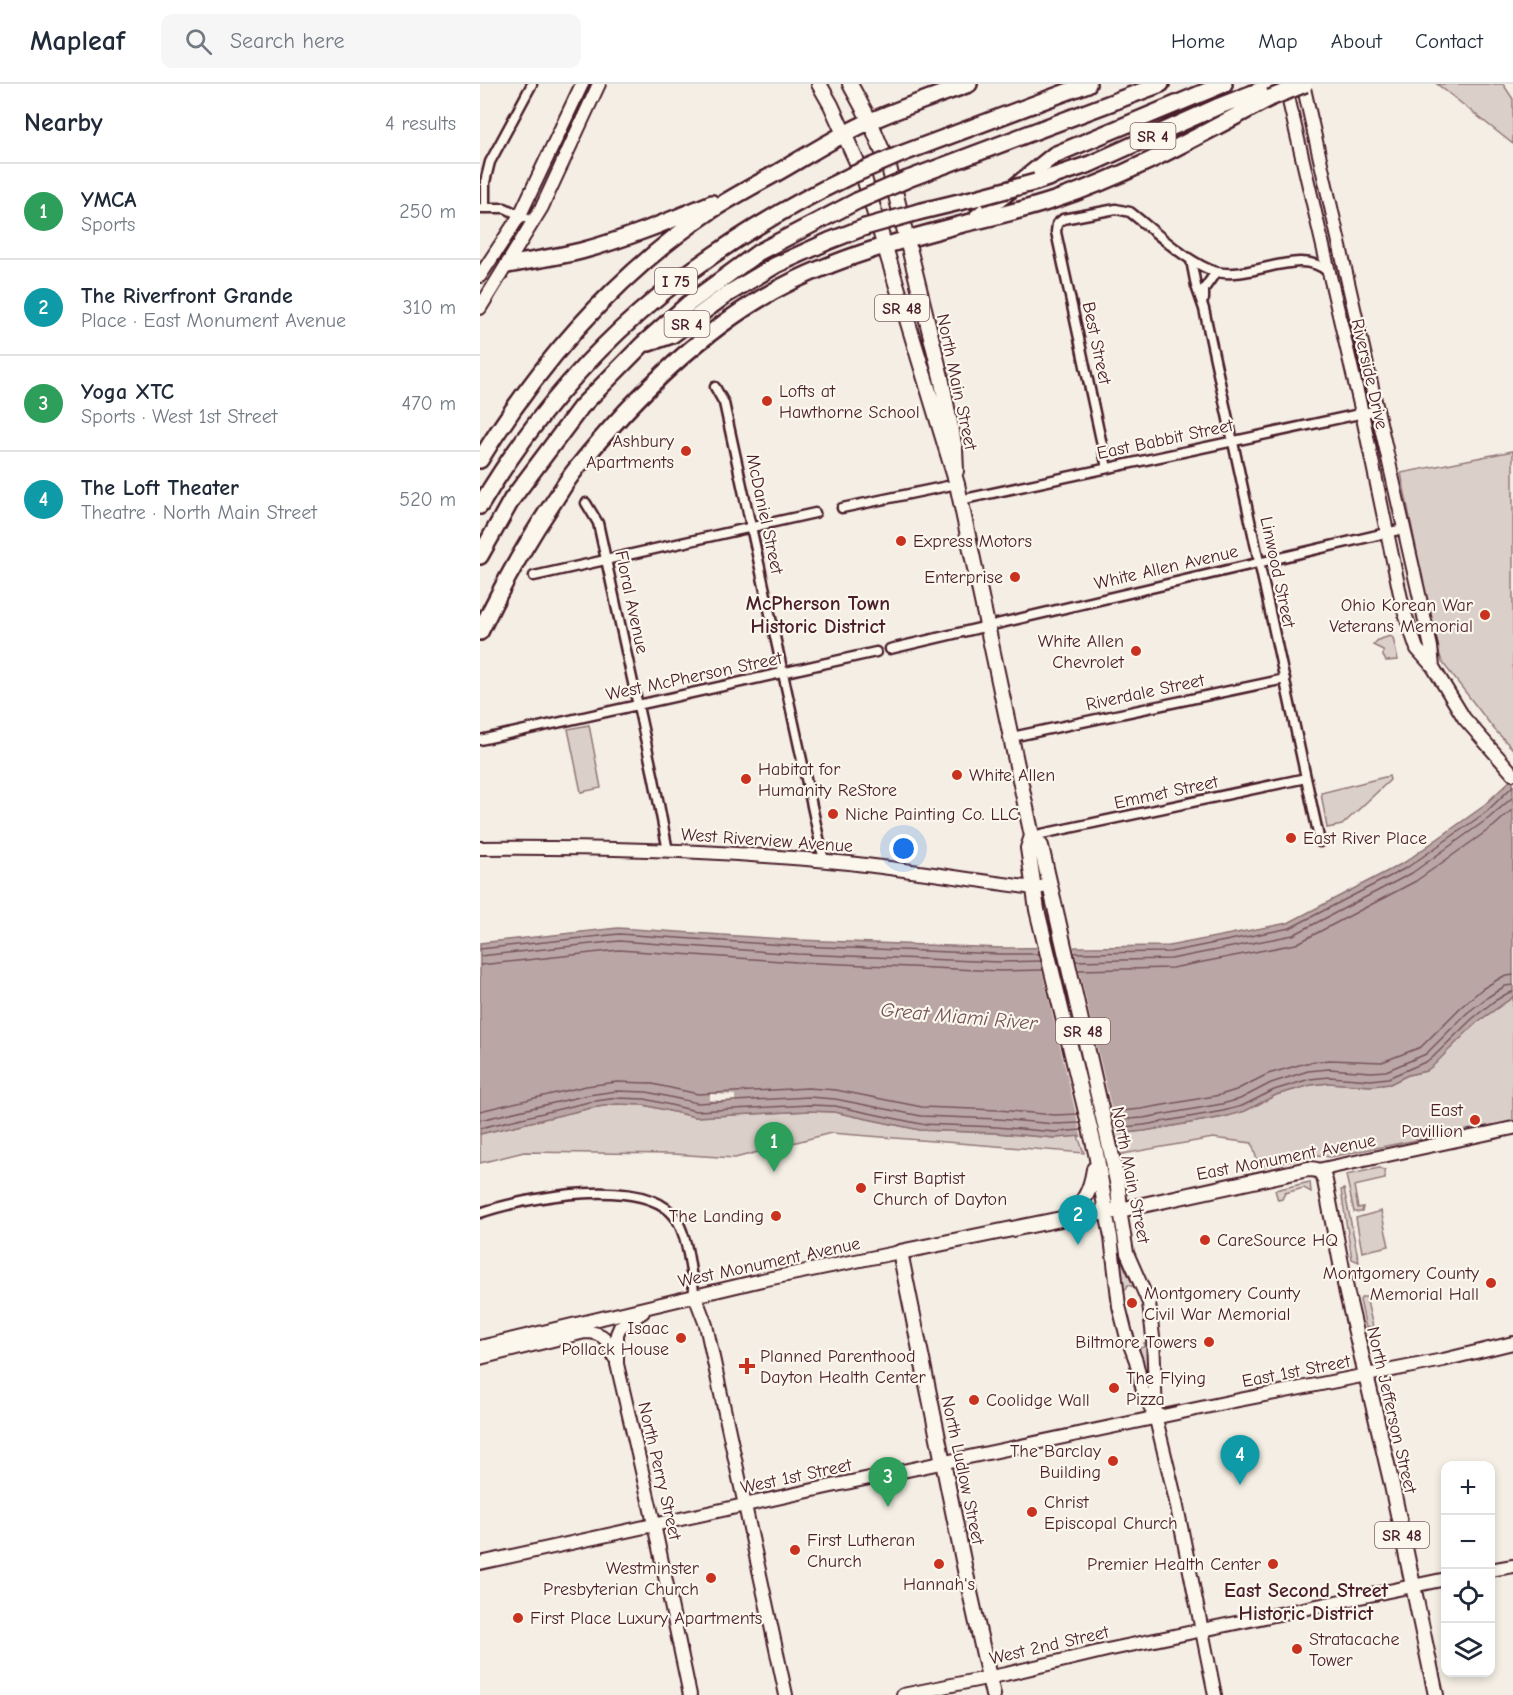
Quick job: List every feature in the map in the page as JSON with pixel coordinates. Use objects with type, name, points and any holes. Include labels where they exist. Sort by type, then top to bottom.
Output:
[{"type":"highway","points":[[480,460],[531,383],[587,316],[654,253],[711,211],[845,134],[969,84]]},
{"type":"highway","name":"I 75","points":[[480,506],[533,425],[595,355],[631,320],[685,275],[745,232],[850,176],[1068,88],[1088,84]]},
{"type":"highway","name":"I 75","points":[[480,556],[512,499],[581,406],[688,304],[742,264],[789,236],[857,201],[908,179],[1161,84]]},
{"type":"highway","points":[[963,224],[982,214],[1054,155],[1224,84]]},
{"type":"highway","points":[[480,632],[523,550],[575,470],[641,396],[690,351],[756,301],[837,262],[905,239],[1054,200],[1105,181],[1160,156],[1272,90],[1304,84]]},
{"type":"highway","name":"SR 4","points":[[643,345],[672,335],[726,295],[776,265],[829,241],[865,227],[1036,182],[1090,164],[1217,107],[1272,90]]},
{"type":"highway","points":[[508,265],[597,246],[657,226],[724,198],[737,196]]},
{"type":"main road","points":[[481,271],[520,215],[582,84]]},
{"type":"main road","points":[[480,308],[534,222],[600,84]]},
{"type":"main road","name":"North Main Street","points":[[819,84],[845,134],[864,178],[957,484],[1032,836],[1028,848],[1037,910],[1096,1155],[1127,1253],[1150,1309],[1154,1345],[1156,1419]]},
{"type":"main road","name":"North Main Street","points":[[850,84],[870,122],[889,167],[941,377],[956,449],[957,484]]},
{"type":"main road","name":"Riverside Drive","points":[[1285,84],[1410,630],[1417,649],[1433,667],[1455,704],[1513,774]]},
{"type":"main road","name":"Riverside Drive","points":[[1304,84],[1431,647],[1433,667]]},
{"type":"main road","points":[[481,271],[508,265]]},
{"type":"main road","name":"North Main Street","points":[[1032,836],[1041,846],[1118,1187],[1113,1211],[1122,1319],[1143,1391],[1156,1419],[1175,1497],[1215,1695]]},
{"type":"main road","name":"West Riverview Avenue","points":[[480,848],[668,851],[824,861],[1034,888],[1049,886]]},
{"type":"main road","name":"East Monument Avenue","points":[[1066,1218],[1113,1211],[1298,1171],[1318,1170],[1513,1128]]},
{"type":"main road","name":"SR 48","points":[[1066,1218],[1086,1199],[1096,1155]]},
{"type":"main road","name":"North Jefferson Street","points":[[1318,1170],[1326,1181],[1365,1375],[1391,1481],[1436,1695]]},
{"type":"main road","name":"West Monument Avenue","points":[[480,1347],[695,1296],[1066,1218]]},
{"type":"main road","name":"North Ludlow Street","points":[[900,1252],[993,1695]]},
{"type":"main road","points":[[695,1296],[706,1325],[786,1695]]},
{"type":"main road","name":"North Perry Street","points":[[651,1306],[620,1326],[617,1334],[617,1364],[690,1695]]},
{"type":"main road","points":[[480,1358],[593,1332],[606,1339],[617,1364]]},
{"type":"main road","name":"East 1st Street","points":[[1156,1419],[1513,1343]]},
{"type":"main road","name":"West 1st Street","points":[[480,1563],[1156,1419]]},
{"type":"main road","points":[[1495,1569],[1513,1566]]},
{"type":"main road","name":"West 2nd Street","points":[[903,1695],[1441,1580]]},
{"type":"street","points":[[532,84],[490,162],[482,207],[505,208],[534,222]]},
{"type":"street","name":"Best Street","points":[[1107,468],[1056,232],[1057,224],[1063,219],[1116,209],[1124,210],[1130,212],[1191,260]]},
{"type":"street","points":[[1191,260],[1216,272],[1248,273],[1308,261],[1321,265],[1328,272]]},
{"type":"street","name":"Linwood Street","points":[[1191,260],[1196,286],[1204,309],[1320,842]]},
{"type":"street","name":"Linwood Street","points":[[1204,309],[1204,289],[1216,272]]},
{"type":"street","name":"McDaniel Street","points":[[715,387],[724,403],[824,861]]},
{"type":"street","name":"East Babbit Street","points":[[960,500],[1378,410]]},
{"type":"street","points":[[842,508],[957,484]]},
{"type":"street","name":"Floral Avenue","points":[[586,503],[598,523],[668,851]]},
{"type":"street","points":[[534,576],[815,513]]},
{"type":"street","name":"White Allen Avenue","points":[[988,626],[1403,530]]},
{"type":"street","points":[[890,649],[988,626]]},
{"type":"street","name":"West McPherson Street","points":[[480,740],[876,652]]},
{"type":"street","name":"Riverdale Street","points":[[1012,737],[1284,679]]},
{"type":"street","name":"Emmet Street","points":[[1032,836],[1306,778]]},
{"type":"street","points":[[480,1213],[524,1200],[581,1194],[637,1196],[664,1205],[682,1232],[695,1296]]},
{"type":"shaded area","points":[[1437,84],[1503,84],[1513,99],[1513,144]]},
{"type":"shaded area","points":[[1513,451],[1513,749],[1494,729],[1442,662],[1433,633],[1401,473]]},
{"type":"shaded area","points":[[1390,636],[1393,638],[1398,660],[1386,661],[1383,650],[1373,645],[1378,640]]},
{"type":"shaded area","points":[[589,725],[601,788],[581,792],[568,729]]},
{"type":"shaded area","points":[[1389,776],[1390,780],[1342,825],[1327,828],[1321,793]]},
{"type":"shaded area","points":[[1513,997],[1513,1121],[1330,1157],[1318,1155],[1266,1166],[1258,1164],[1252,1143],[1213,1138],[1117,1155],[1112,1134],[1144,1131],[1224,1117],[1245,1111],[1276,1095],[1311,1085],[1390,1084],[1408,1075],[1426,1071],[1476,1023]]},
{"type":"shaded area","points":[[617,1104],[644,1105],[695,1117],[809,1111],[834,1112],[920,1130],[1055,1138],[1078,1136],[1084,1153],[831,1133],[735,1158],[673,1154],[524,1152],[480,1163],[480,1134]]},
{"type":"shaded area","points":[[1379,1168],[1385,1171],[1385,1179],[1354,1186],[1358,1208],[1363,1207],[1362,1212],[1354,1212],[1346,1175]]},
{"type":"shaded area","points":[[1310,1182],[1311,1192],[1304,1188],[1285,1193],[1282,1199],[1278,1200],[1275,1190]]},
{"type":"shaded area","points":[[1344,1189],[1359,1262],[1352,1259],[1341,1190]]},
{"type":"shaded area","points":[[1381,1211],[1389,1246],[1362,1252],[1356,1218]]},
{"type":"shaded area","points":[[1120,1260],[1134,1287],[1128,1285],[1122,1290]]},
{"type":"shaded area","points":[[1366,1297],[1373,1327],[1366,1328],[1360,1300]]},
{"type":"shaded area","points":[[1144,1343],[1147,1343],[1149,1374],[1146,1374],[1139,1348],[1144,1347]]},
{"type":"water","name":"Great Miami River","points":[[1513,778],[1513,997],[1476,1023],[1426,1071],[1408,1075],[1390,1084],[1311,1085],[1276,1095],[1245,1111],[1224,1117],[1144,1131],[1055,1138],[920,1130],[834,1112],[809,1111],[695,1117],[644,1105],[617,1104],[480,1134],[480,943],[618,928],[798,940],[1001,948],[1169,946],[1288,923],[1405,862],[1481,808]]},
{"type":"pier","points":[[1073,944],[1118,1137],[1082,1139],[1036,945]]},
{"type":"pier","points":[[710,1094],[735,1095],[735,1102],[710,1100]]},
{"type":"place","name":"Lofts at Hawthorne School","points":[[767,401]]},
{"type":"place","name":"Ashbury Apartments","points":[[686,451]]},
{"type":"place","name":"Express Motors","points":[[901,541]]},
{"type":"place","name":"Enterprise","points":[[1015,577]]},
{"type":"place","name":"Ohio Korean War Veterans Memorial","points":[[1485,615]]},
{"type":"place","name":"White Allen Chevrolet","points":[[1136,651]]},
{"type":"place","name":"White Allen","points":[[957,775]]},
{"type":"place","name":"Habitat for Humanity ReStore","points":[[746,779]]},
{"type":"place","name":"Niche Painting Co. LLC","points":[[833,814]]},
{"type":"place","name":"East River Place","points":[[1291,838]]},
{"type":"place","name":"East Pavillion","points":[[1475,1120]]},
{"type":"place","name":"YMCA","points":[[774,1172]]},
{"type":"place","name":"First Baptist Church of Dayton","points":[[861,1188]]},
{"type":"place","name":"The Landing","points":[[776,1216]]},
{"type":"place","name":"CareSource HQ","points":[[1205,1240]]},
{"type":"place","name":"The Riverfront Grande","points":[[1078,1245]]},
{"type":"place","name":"Montgomery County Memorial Hall","points":[[1491,1283]]},
{"type":"place","name":"Montgomery County Civil War Memorial","points":[[1132,1303]]},
{"type":"place","name":"Isaac Pollack House","points":[[681,1338]]},
{"type":"place","name":"Biltmore Towers","points":[[1209,1342]]},
{"type":"place","name":"Planned Parenthood Dayton Health Center","points":[[747,1366]]},
{"type":"place","name":"The Flying Pizza","points":[[1114,1388]]},
{"type":"place","name":"Coolidge Wall","points":[[974,1400]]},
{"type":"place","name":"The Barclay Building","points":[[1113,1461]]},
{"type":"place","name":"The Loft Theater","points":[[1240,1485]]},
{"type":"place","name":"Yoga XTC","points":[[888,1507]]},
{"type":"place","name":"Christ Episcopal Church","points":[[1032,1512]]},
{"type":"place","name":"First Lutheran Church","points":[[795,1550]]},
{"type":"place","name":"Hannah's","points":[[939,1564]]},
{"type":"place","name":"Premier Health Center","points":[[1273,1564]]},
{"type":"place","name":"Westminster Presbyterian Church","points":[[711,1578]]},
{"type":"place","name":"First Place Luxury Apartments","points":[[518,1618]]},
{"type":"place","name":"Stratacache Tower","points":[[1297,1649]]},
{"type":"district","name":"McPherson Town Historic District","points":[[818,614]]},
{"type":"district","name":"East Second Street Historic District","points":[[1306,1602]]}]
